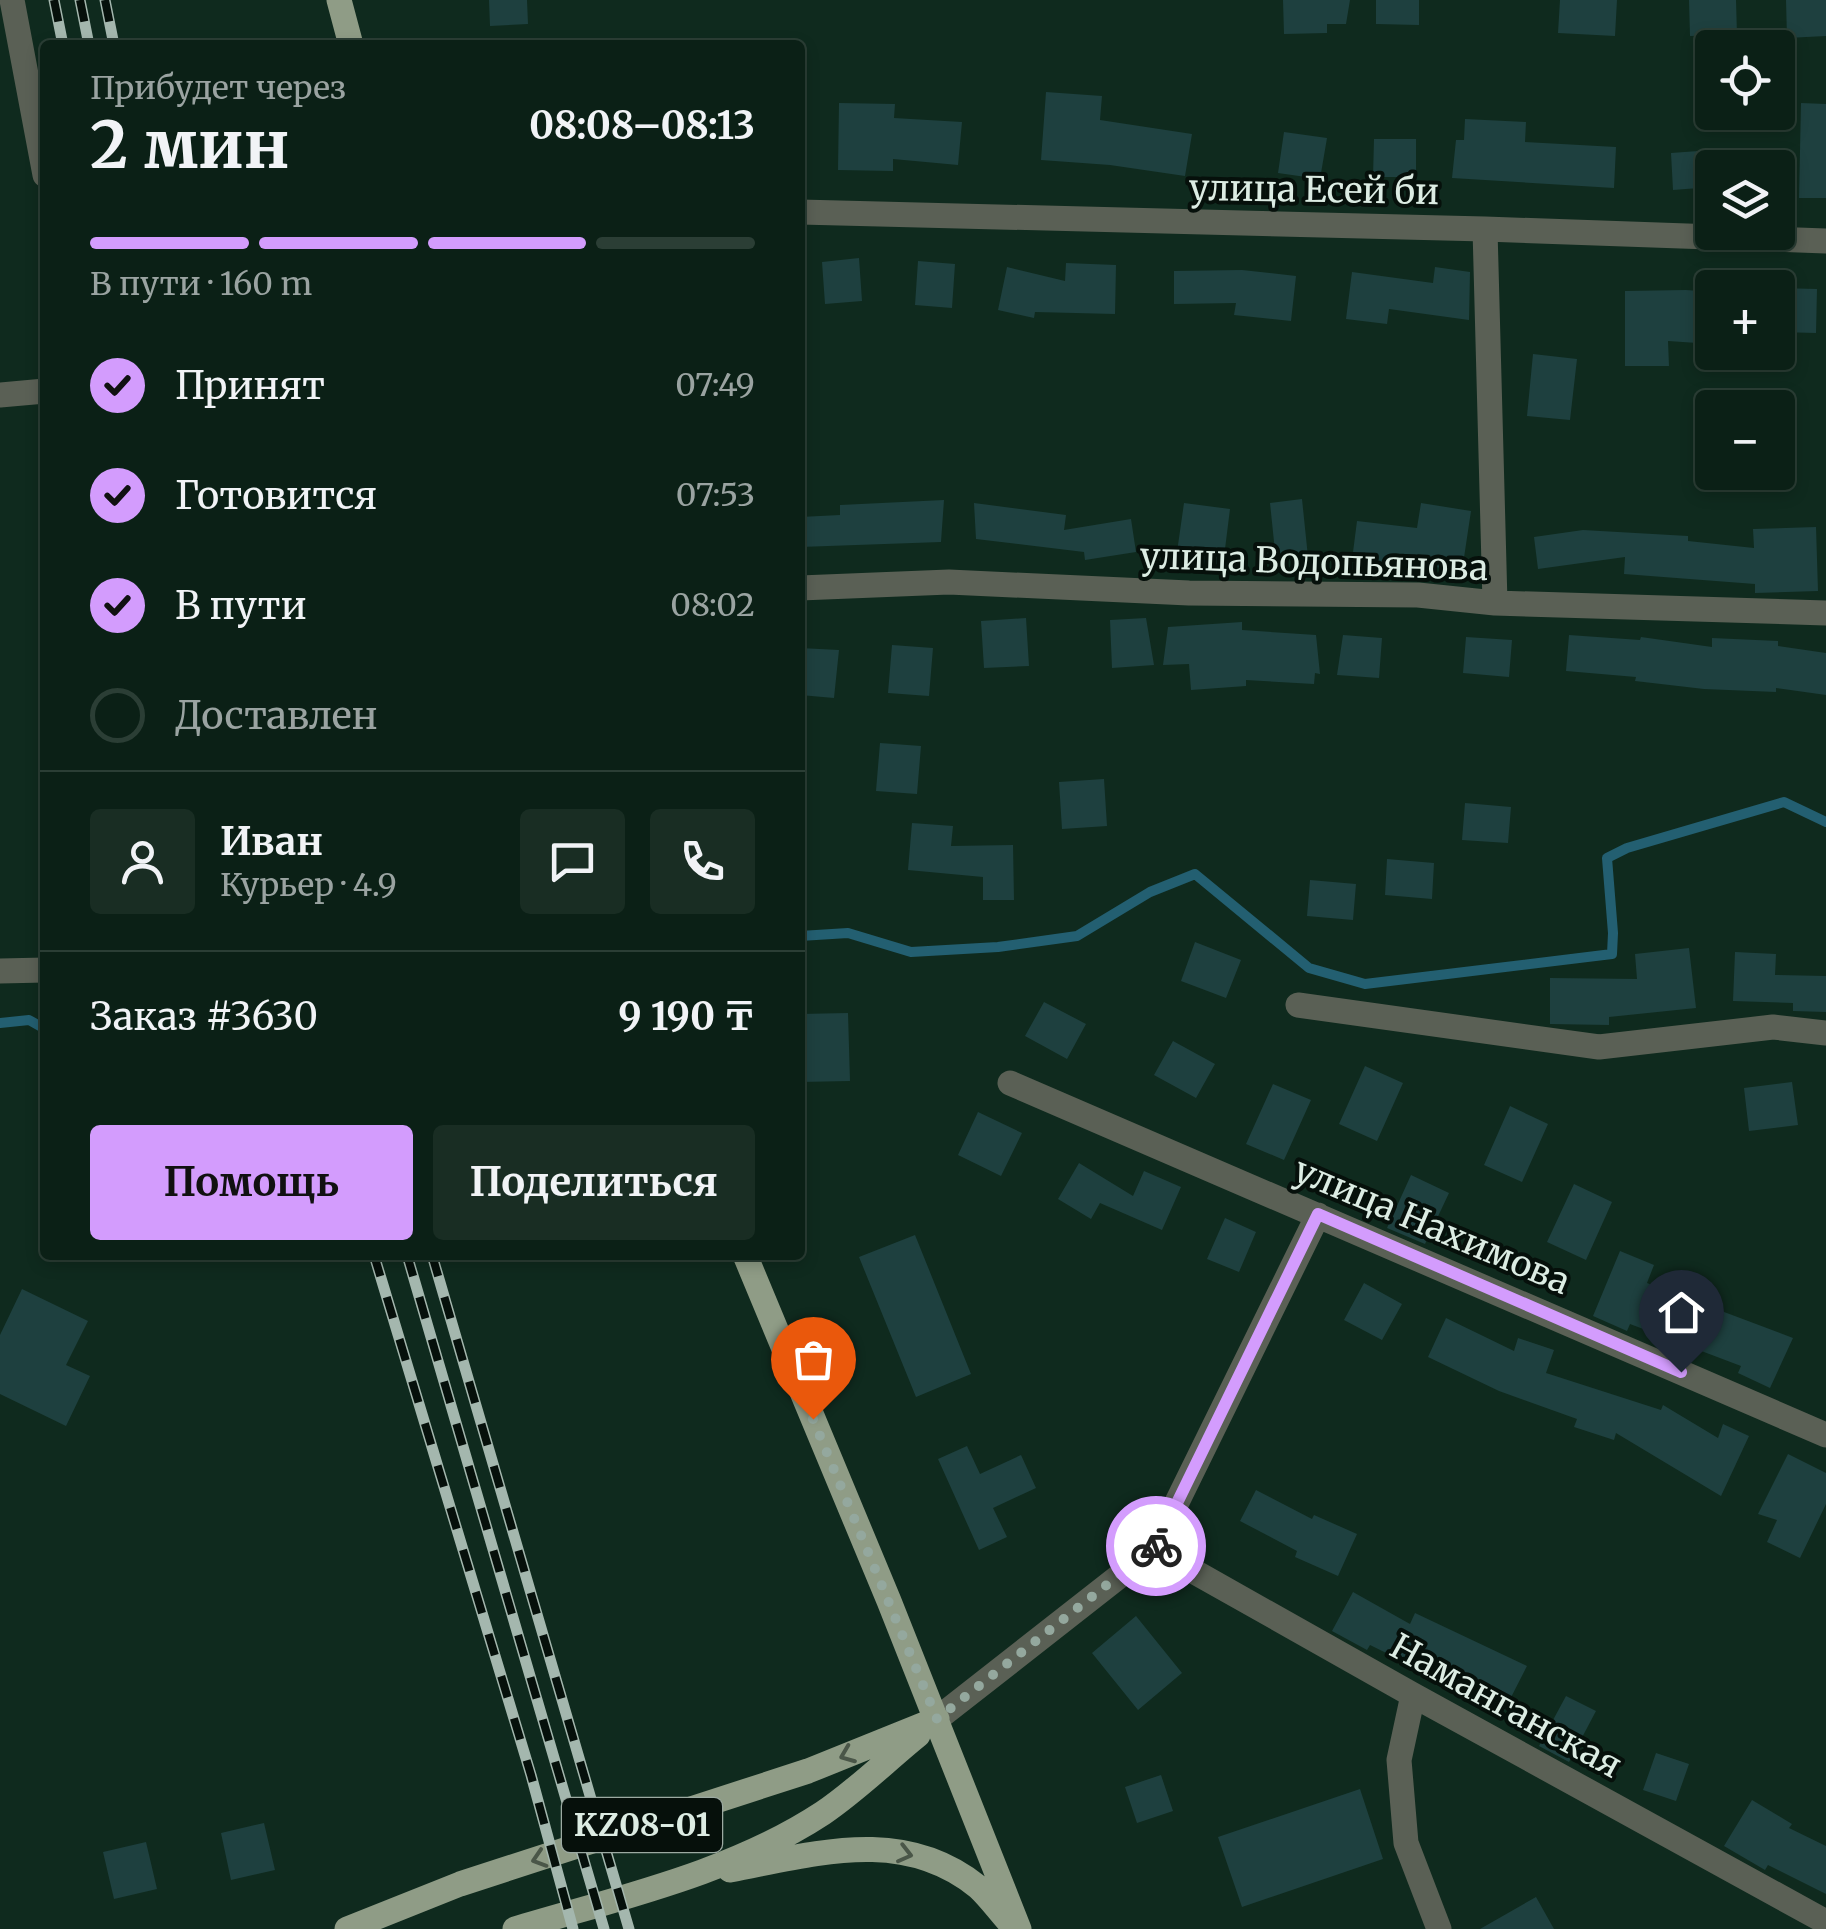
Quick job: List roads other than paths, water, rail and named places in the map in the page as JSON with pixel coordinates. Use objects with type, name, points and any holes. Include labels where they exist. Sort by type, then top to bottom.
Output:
[{"type":"main road","points":[[338,0],[350,40]]},
{"type":"main road","points":[[747,1260],[937,1719],[1017,1929]]},
{"type":"main road","name":"KZ08-01","points":[[514,1929],[672,1882],[775,1841],[825,1812],[937,1719]]},
{"type":"main road","name":"KZ08-01","points":[[347,1929],[460,1884],[808,1772],[937,1719]]},
{"type":"main road","name":"KZ08-01","points":[[672,1882],[847,1848],[892,1850],[939,1863],[978,1888],[1017,1929]]},
{"type":"street","points":[[12,0],[40,149]]},
{"type":"street","name":"улица Есей би","points":[[805,212],[1826,241]]},
{"type":"street","points":[[1485,229],[1496,603]]},
{"type":"street","points":[[0,395],[40,391]]},
{"type":"street","name":"улица Водопьянова","points":[[805,588],[950,582],[1189,593],[1418,594],[1496,603],[1826,614]]},
{"type":"street","points":[[0,970],[40,970]]},
{"type":"street","points":[[1298,1005],[1598,1046],[1773,1027],[1826,1033]]},
{"type":"street","name":"улица Нахимова","points":[[1010,1083],[1826,1435]]},
{"type":"street","points":[[937,1719],[1154,1548],[1318,1214]]},
{"type":"street","name":"Наманганская","points":[[1154,1548],[1826,1922]]},
{"type":"street","points":[[1413,1695],[1399,1760],[1406,1843],[1439,1929]]},
{"type":"waterway","points":[[805,936],[848,933],[911,952],[998,947],[1077,936],[1150,892],[1195,874],[1309,968],[1365,984],[1612,954],[1607,858],[1627,848],[1784,802],[1826,822]]},
{"type":"waterway","points":[[0,1023],[29,1020],[40,1026]]},
{"type":"railway","points":[[54,0],[62,40]]},
{"type":"railway","points":[[80,0],[88,40]]},
{"type":"railway","points":[[105,0],[113,40]]},
{"type":"railway","points":[[376,1260],[531,1775],[573,1929]]},
{"type":"railway","points":[[408,1260],[604,1929]]},
{"type":"railway","points":[[433,1260],[629,1929]]}]
